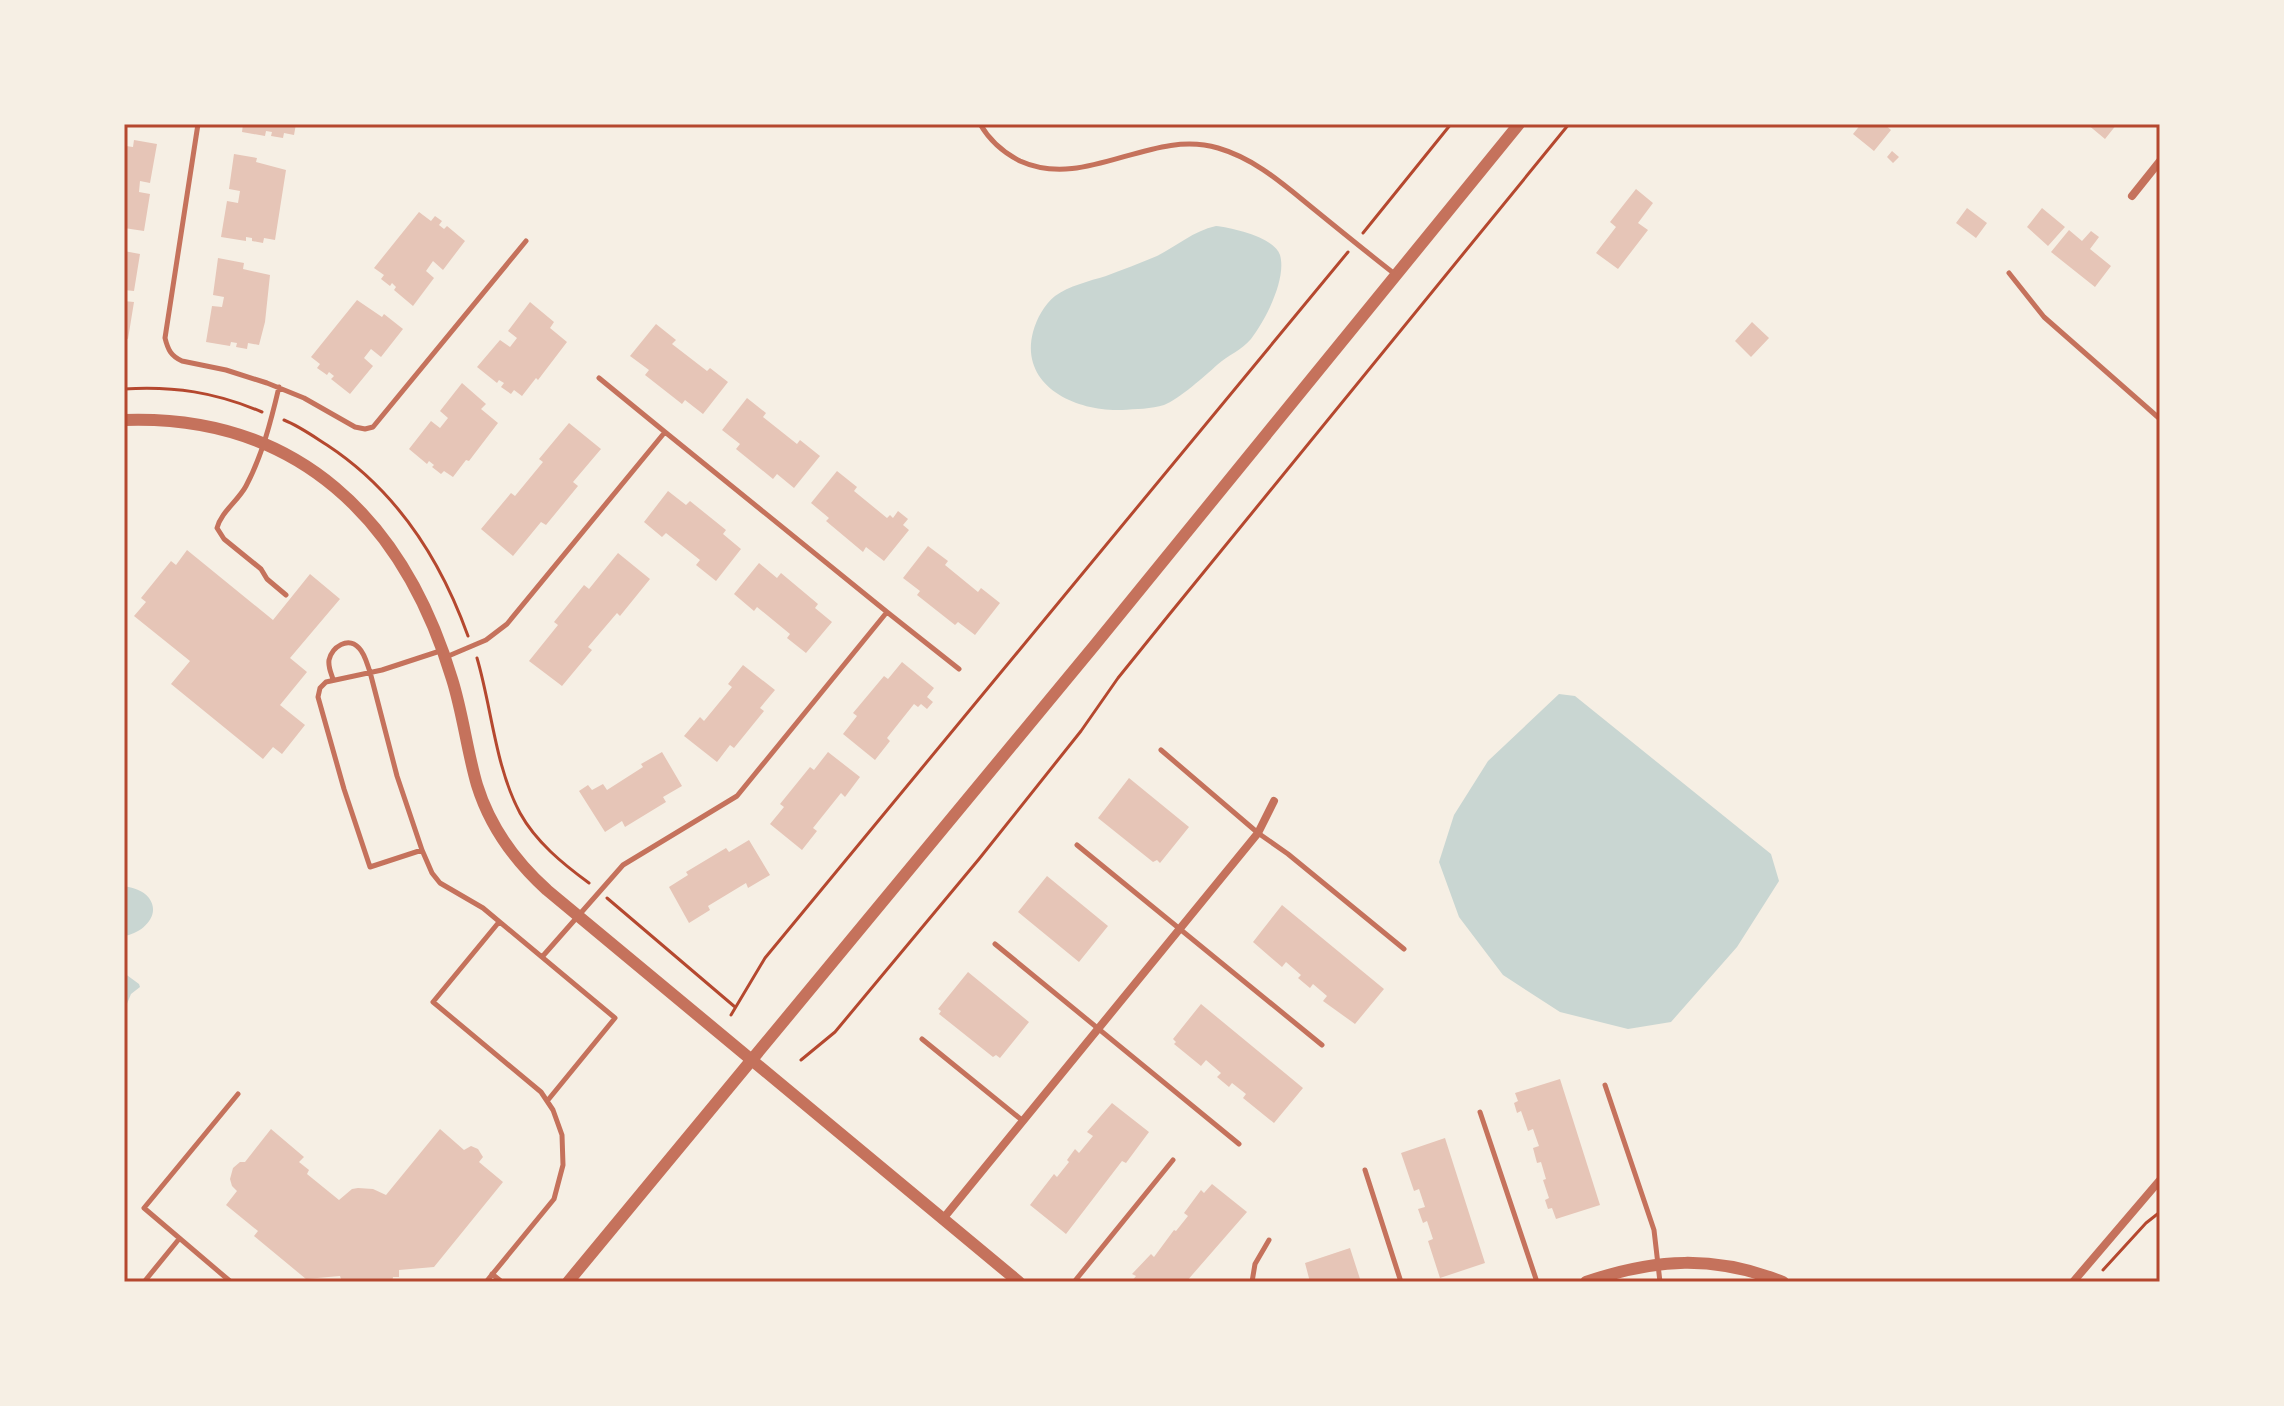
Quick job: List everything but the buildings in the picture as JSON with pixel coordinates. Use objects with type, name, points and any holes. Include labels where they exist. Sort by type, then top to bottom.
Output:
[{"type":"street","points":[[568,1282],[1519,124]]},
{"type":"street","points":[[2132,196],[2160,161]]},
{"type":"street","points":[[124,420],[154,419],[204,425],[263,444],[321,476],[366,515],[412,580],[444,654],[477,784],[498,832],[533,877],[1019,1282]]},
{"type":"street","points":[[942,1220],[1258,833],[1274,801]]},
{"type":"street","points":[[2073,1282],[2160,1180]]},
{"type":"street","points":[[1586,1282],[1628,1269],[1678,1262],[1718,1264],[1783,1282]]},
{"type":"lane","points":[[198,124],[165,338],[168,349],[182,361],[241,374],[279,387],[355,427],[373,427],[526,241]]},
{"type":"lane","points":[[980,124],[1004,151],[1022,162],[1043,169],[1076,169],[1183,144],[1223,149],[1264,169],[1397,275]]},
{"type":"lane","points":[[2009,273],[2044,317],[2160,419]]},
{"type":"lane","points":[[599,378],[959,669]]},
{"type":"lane","points":[[279,387],[263,444],[246,486],[220,518],[217,528],[224,539],[261,569],[267,579],[286,595]]},
{"type":"lane","points":[[422,850],[370,867],[318,697],[322,685],[333,679],[444,654],[486,640],[507,624],[665,432]]},
{"type":"lane","points":[[542,957],[623,865],[737,796],[887,612]]},
{"type":"lane","points":[[333,679],[329,668],[336,648],[345,643],[356,645],[370,672],[397,776],[422,850],[440,883],[483,908],[615,1018],[548,1100]]},
{"type":"lane","points":[[1161,750],[1258,833],[1404,949]]},
{"type":"lane","points":[[1077,845],[1322,1045]]},
{"type":"lane","points":[[486,1282],[549,1208],[559,1185],[564,1146],[548,1100],[433,1002],[499,922]]},
{"type":"lane","points":[[995,944],[1239,1144]]},
{"type":"lane","points":[[922,1039],[1023,1121]]},
{"type":"lane","points":[[1605,1085],[1654,1230],[1660,1282]]},
{"type":"lane","points":[[231,1282],[144,1208],[238,1094]]},
{"type":"lane","points":[[1480,1112],[1537,1282]]},
{"type":"lane","points":[[1074,1282],[1173,1160]]},
{"type":"lane","points":[[1365,1170],[1401,1282]]},
{"type":"lane","points":[[144,1282],[179,1239]]},
{"type":"lane","points":[[1252,1282],[1255,1264],[1269,1240]]},
{"type":"lane","points":[[492,1274],[502,1282]]},
{"type":"path","points":[[731,1015],[765,958],[1451,124]]},
{"type":"path","points":[[801,1060],[835,1032],[979,859],[1081,731],[1118,678],[1569,124]]},
{"type":"path","points":[[2098,1276],[2146,1223],[2160,1212]]},
{"type":"shaded area","points":[[1216,226],[1262,238],[1280,255],[1278,287],[1262,322],[1247,343],[1177,398],[1154,407],[1122,410],[1087,406],[1055,392],[1043,381],[1031,351],[1033,332],[1047,303],[1073,287],[1157,256],[1192,235]]},
{"type":"shaded area","points":[[1559,694],[1575,696],[1771,854],[1779,881],[1737,947],[1671,1022],[1628,1029],[1560,1012],[1503,975],[1459,917],[1439,862],[1454,815],[1488,761]]},
{"type":"shaded area","points":[[124,886],[147,895],[153,911],[143,928],[124,936]]},
{"type":"shaded area","points":[[124,973],[140,987],[131,994],[124,1011]]}]
